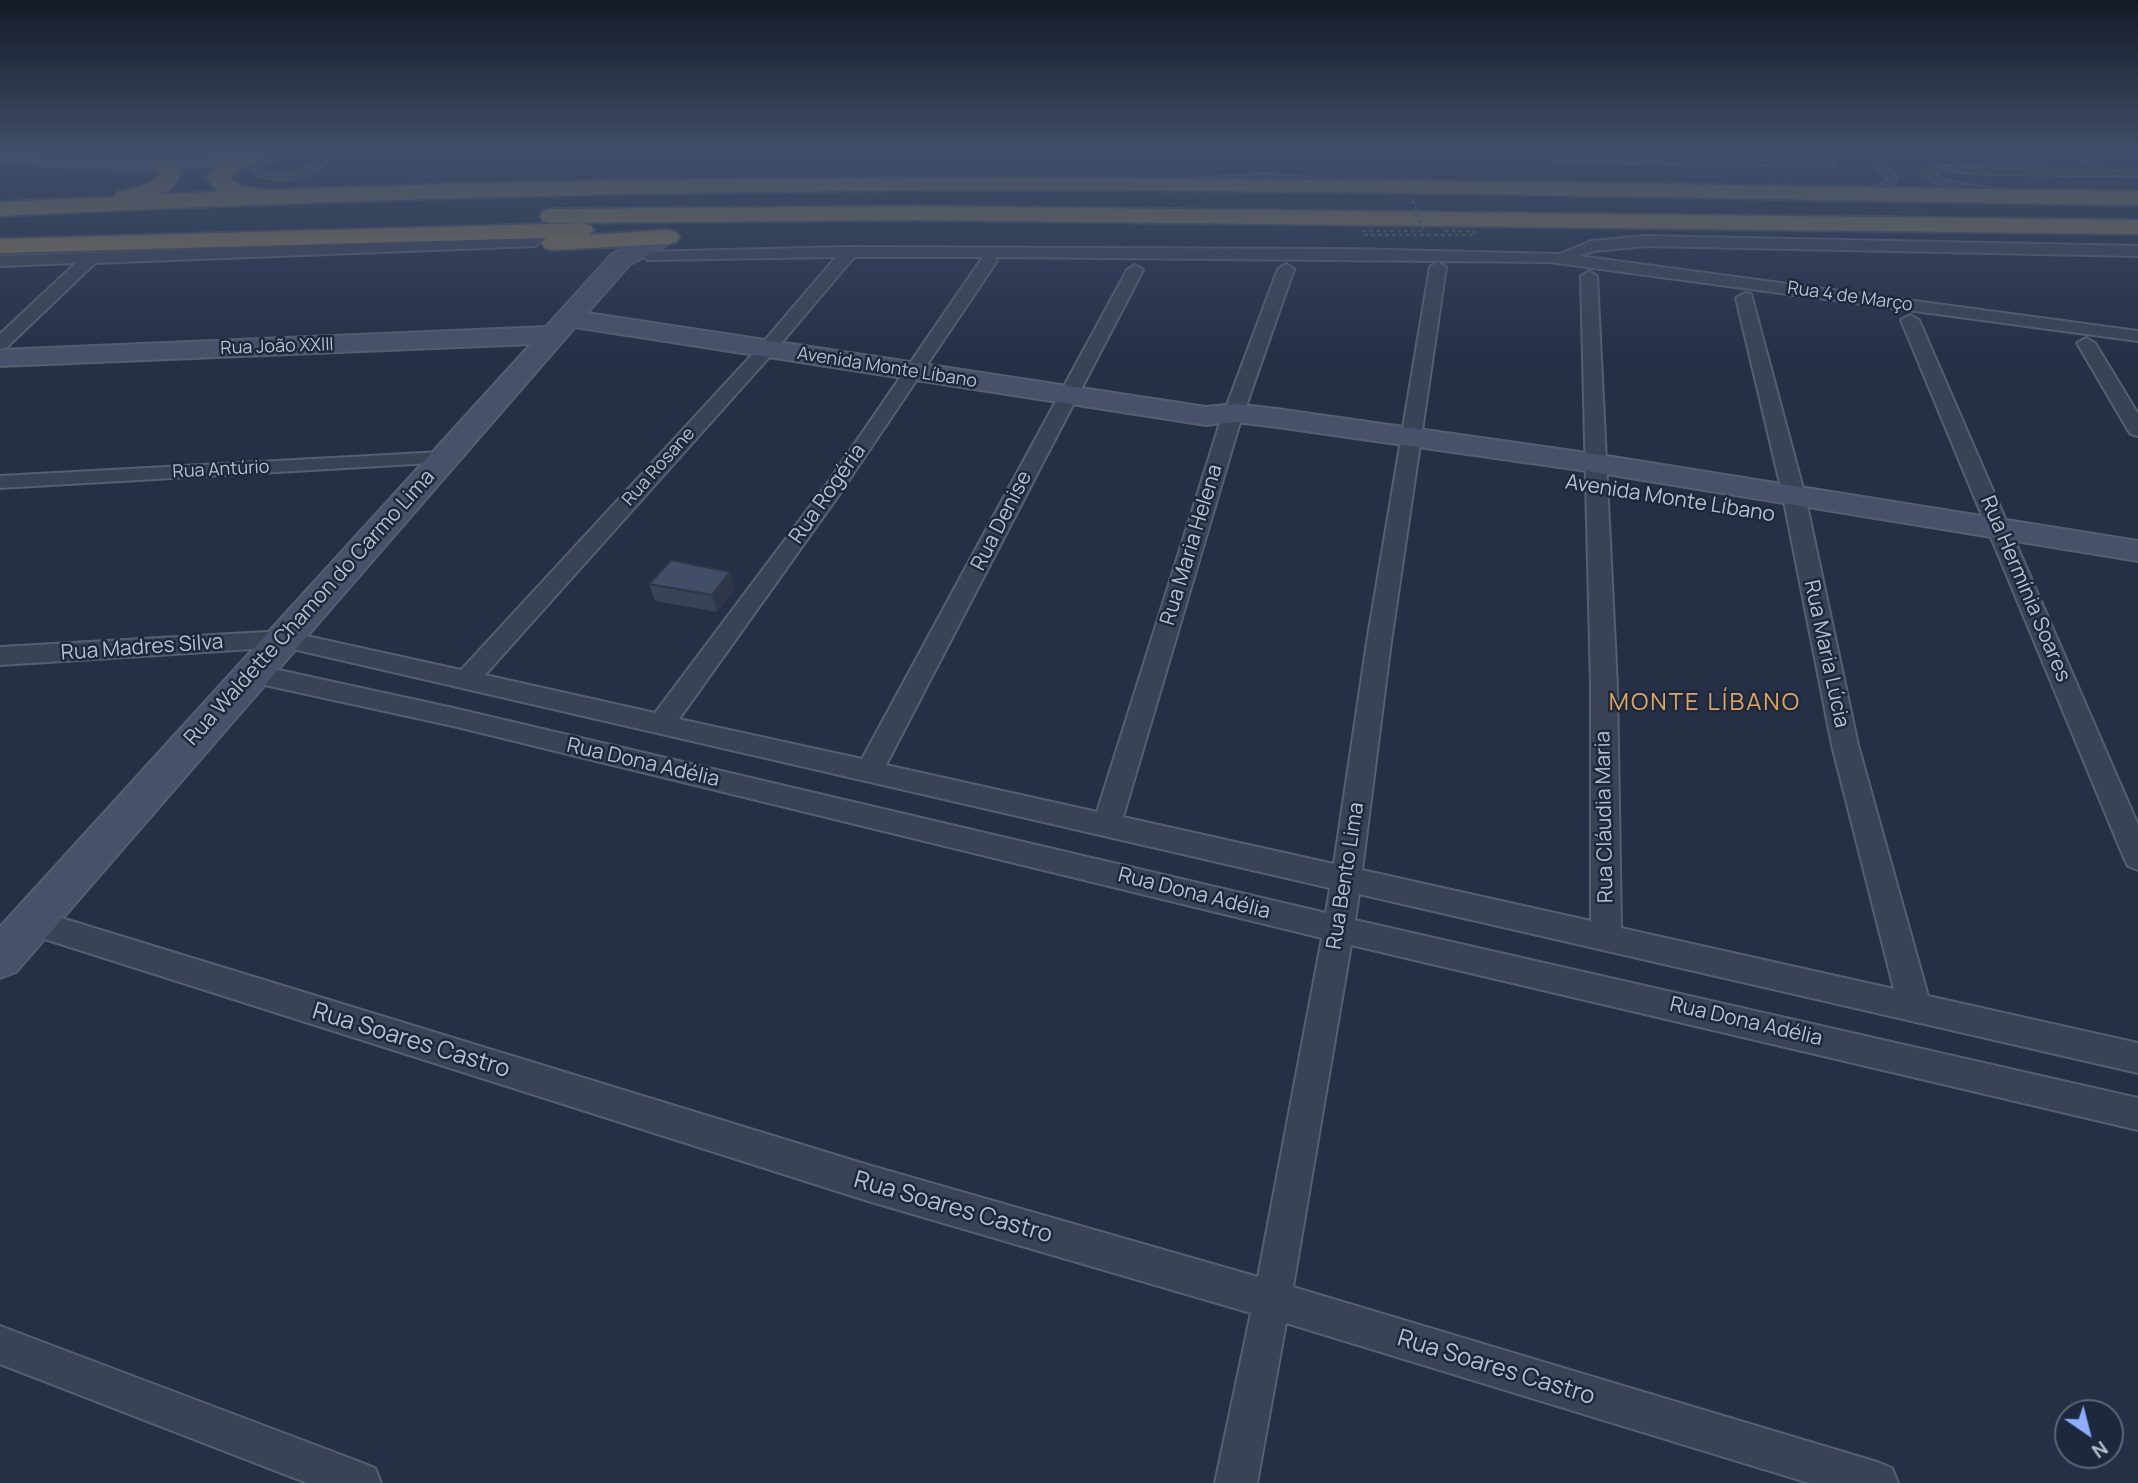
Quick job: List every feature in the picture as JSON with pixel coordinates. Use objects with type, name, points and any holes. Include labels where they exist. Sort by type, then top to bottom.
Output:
[{"type":"highway","points":[[0,234],[297,222]]},
{"type":"highway","points":[[0,246],[443,232],[1068,222]]},
{"type":"highway","points":[[1698,222],[2138,227]]},
{"type":"highway","points":[[443,232],[530,243],[636,248],[733,228]]},
{"type":"street","points":[[1562,258],[1584,247],[1645,241],[2138,251]]},
{"type":"street","points":[[0,261],[530,243]]},
{"type":"street","name":"Rua Maria Lúcia","points":[[1731,243],[1745,290],[1796,508],[1844,745],[1915,1008]]},
{"type":"street","name":"Rua 4 de Março","points":[[636,248],[849,252],[1429,254],[1562,258],[1745,290],[2138,336]]},
{"type":"street","name":"Rua Waldette Chamon do Carmo Lima","points":[[0,958],[442,458],[636,248]]},
{"type":"street","name":"Rua Rosane","points":[[466,680],[766,350],[849,252]]},
{"type":"street","points":[[0,344],[92,257]]},
{"type":"street","name":"Rua Rogéria","points":[[662,724],[834,488],[989,261]]},
{"type":"street","name":"Rua Bento Lima","points":[[1236,1483],[1339,929],[1438,267]]},
{"type":"street","name":"Rua Maria Helena","points":[[1107,825],[1222,419],[1286,269]]},
{"type":"street","name":"Rua Denise","points":[[869,771],[1135,270]]},
{"type":"street","name":"Rua Cláudia Maria","points":[[1589,276],[1604,686],[1606,938]]},
{"type":"street","name":"Rua Hermínia Soares","points":[[1910,320],[2138,858]]},
{"type":"street","name":"Avenida Monte Líbano","points":[[561,327],[766,350],[1595,475],[2005,541],[2138,573]]},
{"type":"street","name":"Rua João XXIII","points":[[0,358],[561,327]]},
{"type":"street","points":[[2085,343],[2138,430]]},
{"type":"street","name":"Rua Antúrio","points":[[0,482],[442,458]]},
{"type":"street","name":"Avenida Monte Líbano","points":[[2005,541],[2138,551]]},
{"type":"street","name":"Rua Dona Adélia","points":[[284,639],[2138,1058]]},
{"type":"street","name":"Rua Madres Silva","points":[[0,656],[284,639]]},
{"type":"street","name":"Rua Dona Adélia","points":[[251,673],[453,717],[1339,929],[2138,1114]]},
{"type":"street","name":"Rua Soares Castro","points":[[32,922],[868,1184],[1272,1300],[1877,1483]]},
{"type":"street","points":[[0,1345],[360,1483]]},
{"type":"path","points":[[1421,222],[1424,231],[1363,231],[1364,235],[1475,235],[1473,231],[1443,230]]},
{"type":"building","points":[[671,560],[730,572],[712,595],[649,584]]},
{"type":"district","name":"MONTE LÍBANO","points":[[1705,703]]}]
